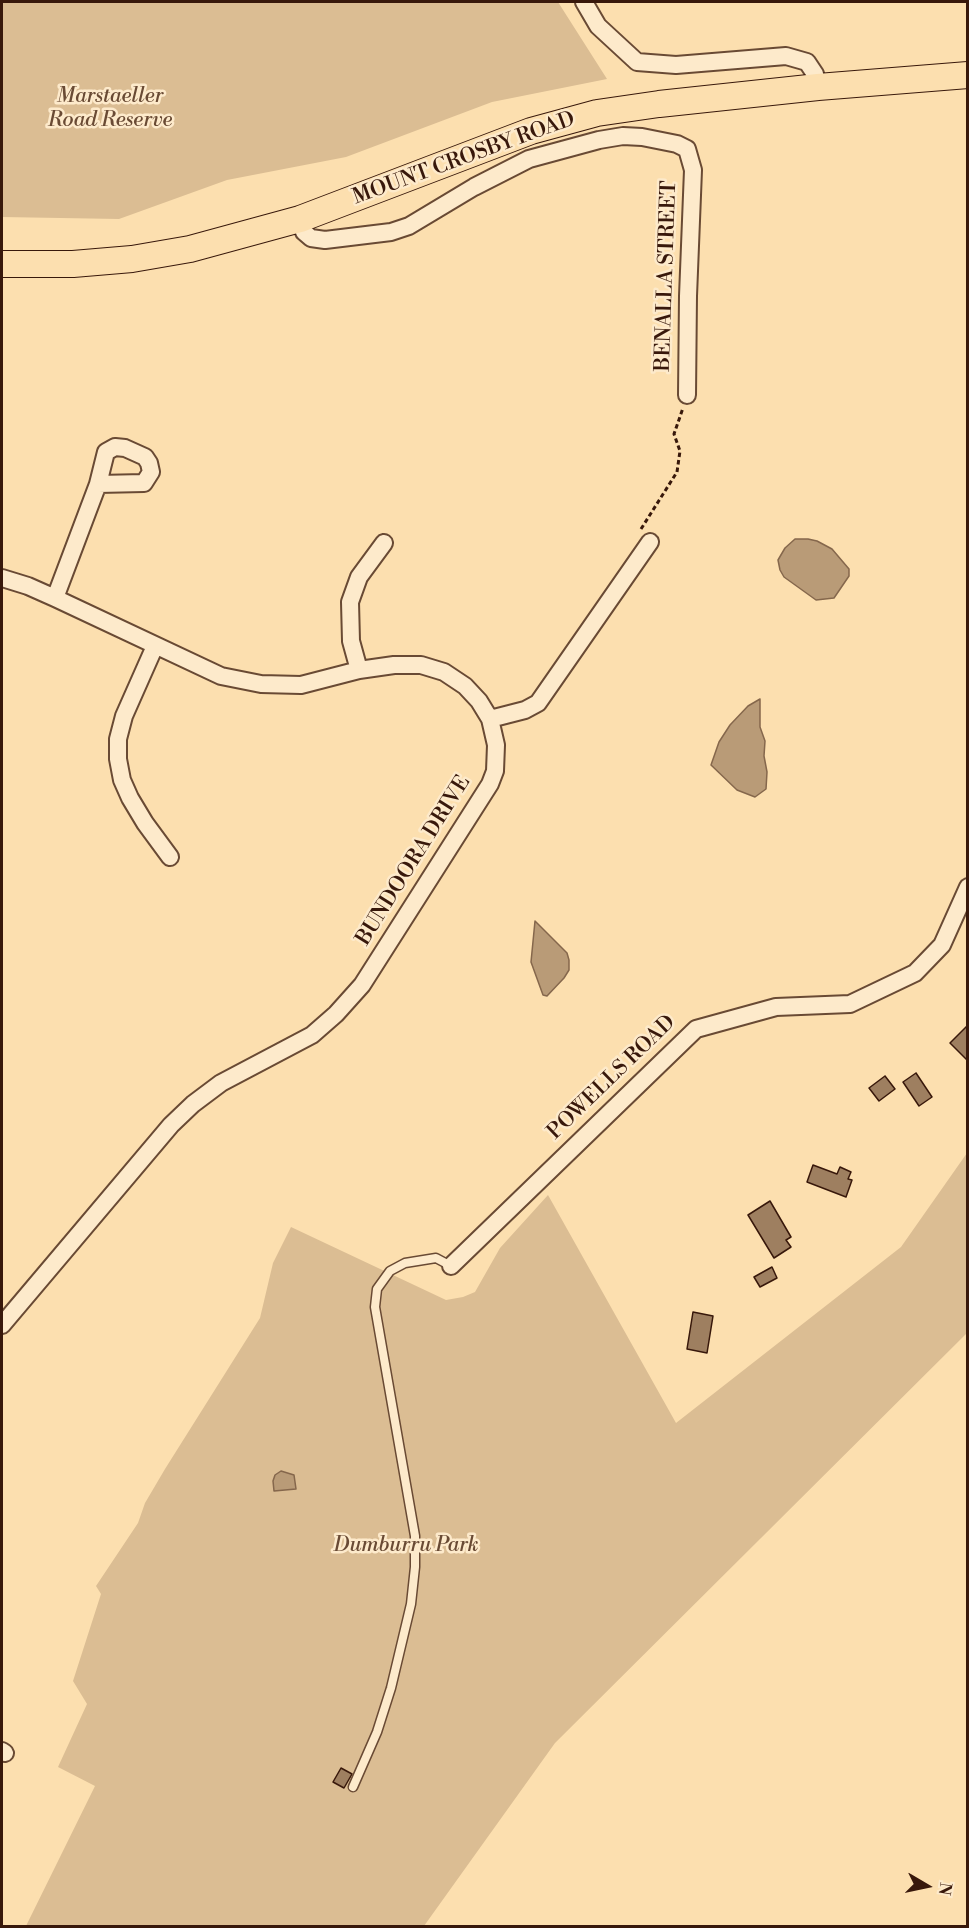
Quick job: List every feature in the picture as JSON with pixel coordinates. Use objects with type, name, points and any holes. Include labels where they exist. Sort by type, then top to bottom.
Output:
[{"type":"main road","name":"MOUNT CROSBY ROAD","points":[[2,264],[73,264],[190,249],[300,219],[531,131],[597,113],[818,87],[968,75]]},
{"type":"street","points":[[584,2],[598,26],[637,62],[676,65],[786,56],[807,62],[815,74],[818,87]]},
{"type":"street","name":"BENALLA STREET","points":[[300,219],[304,232],[311,238],[325,240],[391,232],[409,226],[474,187],[529,159],[570,147],[623,136],[677,144],[687,149],[693,170],[687,395]]},
{"type":"street","points":[[55,598],[98,484]]},
{"type":"street","points":[[359,670],[351,641],[350,602],[359,577],[384,543]]},
{"type":"street","points":[[490,719],[525,710],[538,703],[649,544]]},
{"type":"street","name":"BUNDOORA DRIVE","points":[[2,578],[55,598],[221,676],[261,684],[301,685],[359,670],[394,665],[421,665],[444,672],[465,686],[479,701],[490,719],[496,745],[495,771],[490,784],[362,986],[312,1035],[221,1083],[193,1104],[171,1125],[2,1325]]},
{"type":"street","points":[[155,646],[124,716],[118,739],[118,759],[122,780],[130,798],[144,823],[170,856]]},
{"type":"street","name":"POWELLS ROAD","points":[[451,1266],[696,1029],[776,1007],[850,1004],[915,973],[942,945],[968,887]]},
{"type":"lane","points":[[353,1787],[377,1732],[391,1688],[411,1604],[415,1567],[415,1536],[375,1307],[377,1289],[390,1271],[405,1263],[436,1258],[451,1266]]},
{"type":"path","points":[[649,544],[641,537],[640,531],[677,472],[680,451],[674,434],[687,395]]},
{"type":"green space","name":"Marstaeller Road Reserve","points":[[2,2],[558,2],[607,79],[492,102],[346,157],[227,180],[119,219],[2,217]]},
{"type":"green space","name":"Dumburru Park","points":[[967,1153],[967,1333],[555,1743],[424,1926],[26,1926],[95,1786],[58,1767],[87,1704],[73,1681],[101,1594],[96,1586],[138,1523],[145,1503],[165,1469],[260,1318],[273,1263],[291,1227],[446,1300],[475,1292],[500,1248],[548,1195],[676,1423],[901,1247]]},
{"type":"shaded area","points":[[795,539],[817,541],[832,549],[849,569],[849,576],[834,598],[816,600],[784,577],[778,560],[785,548]]},
{"type":"shaded area","points":[[760,699],[760,727],[765,741],[764,756],[767,772],[766,789],[755,797],[737,790],[711,765],[719,742],[730,725],[748,706]]},
{"type":"shaded area","points":[[535,921],[567,953],[569,960],[569,970],[547,996],[543,995],[531,962]]},
{"type":"shaded area","points":[[281,1471],[294,1475],[296,1489],[274,1491],[275,1475]]},
{"type":"building","points":[[968,1025],[968,1061],[950,1043]]},
{"type":"building","points":[[916,1073],[932,1097],[919,1106],[903,1082]]},
{"type":"building","points":[[885,1076],[895,1089],[879,1101],[869,1088]]},
{"type":"building","points":[[813,1165],[837,1174],[840,1167],[851,1172],[848,1179],[852,1180],[846,1197],[807,1182]]},
{"type":"building","points":[[770,1201],[791,1237],[786,1240],[791,1247],[774,1258],[748,1215]]},
{"type":"building","points":[[772,1267],[777,1278],[760,1287],[754,1277]]},
{"type":"building","points":[[693,1312],[713,1316],[707,1353],[687,1349]]},
{"type":"building","points":[[341,1768],[352,1774],[344,1788],[333,1782]]}]
